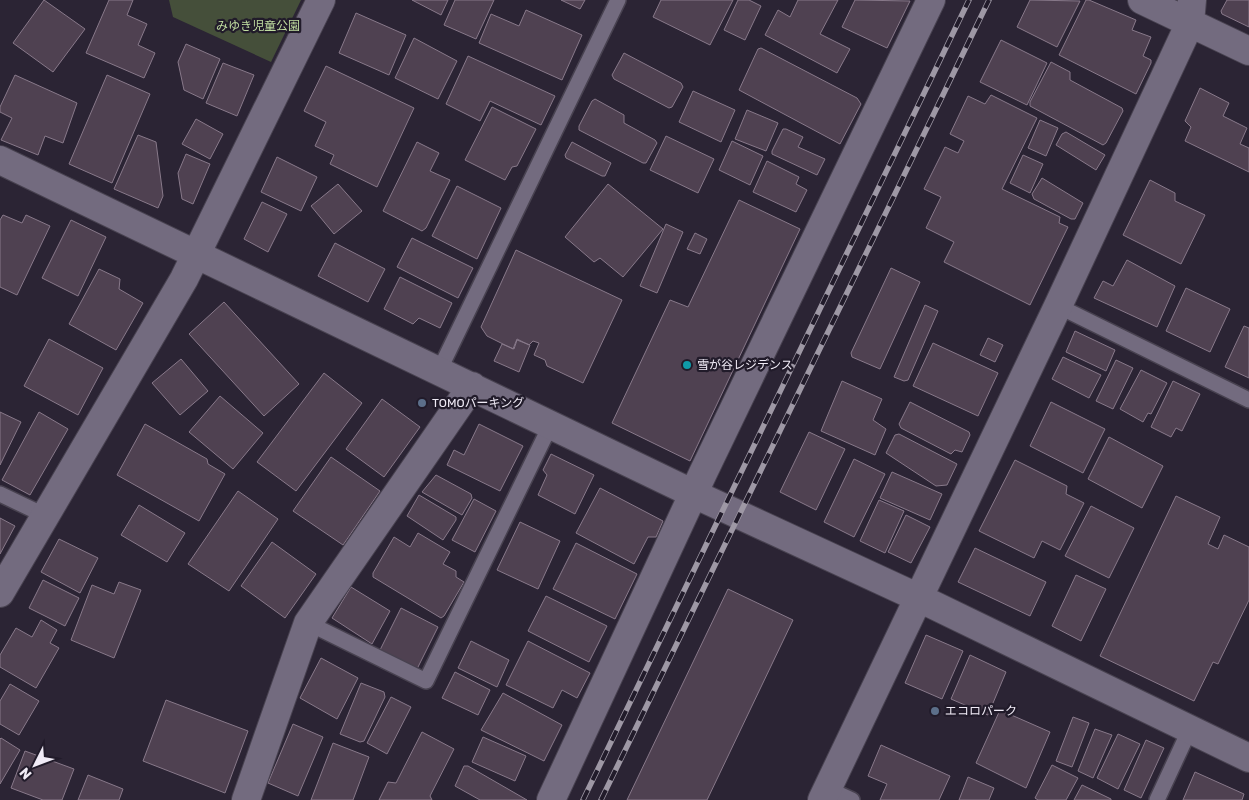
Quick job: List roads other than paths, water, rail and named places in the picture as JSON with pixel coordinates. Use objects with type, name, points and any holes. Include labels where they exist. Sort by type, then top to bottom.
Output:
[{"type":"street","points":[[0,593],[197,255],[321,0]]},
{"type":"street","points":[[551,800],[694,494],[931,0]]},
{"type":"street","points":[[1142,0],[1191,11],[1249,51]]},
{"type":"street","points":[[834,796],[918,598],[1058,306],[1191,11]]},
{"type":"street","points":[[0,160],[694,494],[918,598],[1249,758]]},
{"type":"street","points":[[246,800],[308,623],[472,386]]},
{"type":"lane","points":[[439,371],[618,0]]},
{"type":"lane","points":[[1058,306],[1249,400]]},
{"type":"lane","points":[[308,623],[426,681],[551,424]]},
{"type":"lane","points":[[0,494],[46,516]]},
{"type":"lane","points":[[1157,800],[1189,730]]},
{"type":"railway","points":[[583,800],[969,0]]},
{"type":"railway","points":[[601,800],[989,0]]},
{"type":"place","name":"雪が谷レジデンス","points":[[687,365]]},
{"type":"place","name":"TOMOパーキング","points":[[422,403]]},
{"type":"place","name":"エコロパーク","points":[[935,711]]},
{"type":"park label","name":"みゆき児童公園","points":[[258,26]]}]
